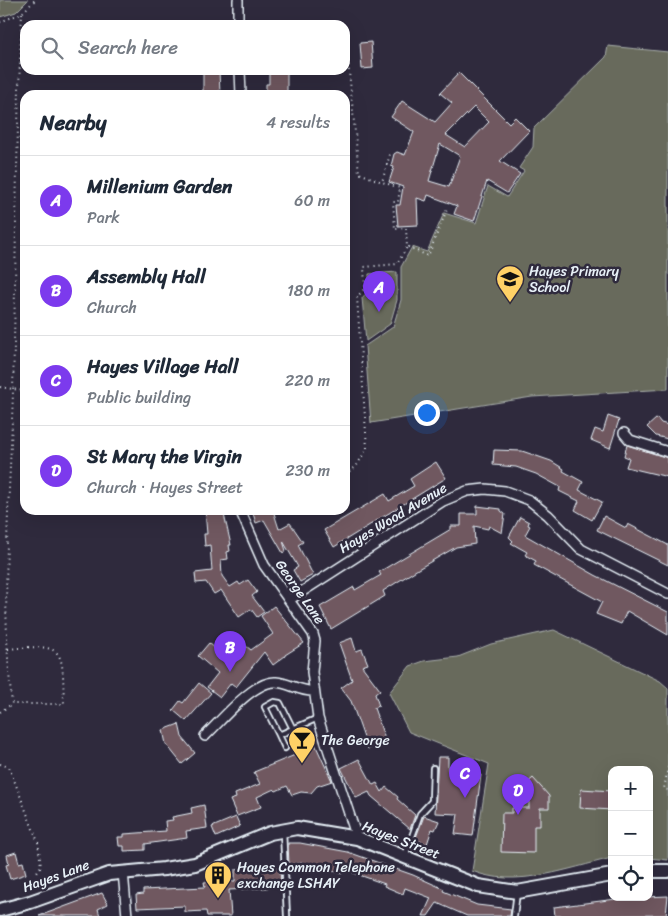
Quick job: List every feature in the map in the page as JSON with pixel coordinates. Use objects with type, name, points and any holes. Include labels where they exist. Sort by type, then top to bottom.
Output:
[{"type":"main road","name":"Hayes Street","points":[[123,872],[164,869],[195,864],[252,840],[283,830],[297,828],[356,838],[478,886],[517,892],[608,876]]},
{"type":"main road","points":[[653,871],[668,871]]},
{"type":"main road","name":"Hayes Lane","points":[[0,910],[30,902],[98,877],[123,872]]},
{"type":"street","points":[[238,0],[238,20]]},
{"type":"street","points":[[240,75],[241,90]]},
{"type":"street","points":[[624,433],[630,440],[668,452]]},
{"type":"street","name":"Hayes Wood Avenue","points":[[289,600],[443,501],[467,491],[485,489],[505,491],[529,500],[581,549],[668,594]]},
{"type":"street","name":"George Lane","points":[[242,515],[264,565],[314,634],[316,641],[312,672],[318,718],[356,838]]},
{"type":"street","points":[[205,736],[261,684],[279,682],[298,690],[314,691]]},
{"type":"street","points":[[123,872],[127,916]]},
{"type":"lane","points":[[285,748],[265,707],[271,703],[280,704],[292,729]]},
{"type":"lane","points":[[279,736],[318,718]]},
{"type":"lane","points":[[405,857],[420,814],[432,801],[433,768]]},
{"type":"lane","points":[[283,830],[287,916]]},
{"type":"lane","points":[[514,916],[517,892]]},
{"type":"path","points":[[0,22],[22,13],[35,0]]},
{"type":"path","points":[[22,13],[22,20]]},
{"type":"path","points":[[12,704],[5,583],[13,390],[17,84],[20,41]]},
{"type":"path","points":[[349,75],[359,173],[400,188],[398,202],[393,202],[395,229],[406,228],[407,247],[397,264],[364,266],[365,288],[357,297],[367,448],[356,467],[350,471]]},
{"type":"path","points":[[382,182],[390,154]]},
{"type":"path","points":[[407,247],[428,256],[448,207]]},
{"type":"path","points":[[0,387],[20,391]]},
{"type":"path","points":[[0,583],[5,583]]},
{"type":"path","points":[[0,712],[12,704],[64,704],[63,672],[59,656],[50,647],[40,645],[8,649]]},
{"type":"path","points":[[0,764],[9,767],[38,842],[41,866],[37,872]]},
{"type":"path","points":[[668,767],[664,789],[668,790]]},
{"type":"green space","points":[[0,0],[28,0],[16,12],[0,17]]},
{"type":"green space","points":[[608,46],[668,52],[668,389],[532,397],[371,423],[365,346],[393,327],[401,300],[401,267],[412,247],[427,252],[444,213],[476,223],[488,186],[507,197],[524,171],[519,168],[533,147],[534,128],[606,57]]},
{"type":"green space","points":[[397,272],[397,300],[390,324],[366,341],[362,298],[369,290],[369,274]]},
{"type":"green space","points":[[554,630],[660,681],[668,688],[668,860],[653,858],[653,766],[608,766],[608,859],[542,875],[524,877],[506,878],[472,871],[489,764],[409,732],[389,693],[410,666],[424,661],[458,657],[491,644]]},
{"type":"building","points":[[371,42],[373,68],[362,69],[360,43]]},
{"type":"building","points":[[459,73],[509,123],[515,117],[529,131],[500,161],[520,174],[507,193],[487,181],[474,221],[454,214],[457,206],[428,195],[426,201],[417,198],[418,225],[398,226],[396,205],[400,205],[403,187],[389,182],[394,167],[391,166],[394,154],[397,152],[405,155],[414,132],[391,117],[402,101],[435,122],[452,103],[440,93]],"holes":[[[474,107],[489,122],[465,147],[446,135]],[[440,144],[460,156],[449,187],[429,181]]]},
{"type":"building","points":[[203,75],[219,75],[220,90],[203,90]]},
{"type":"building","points":[[269,75],[287,75],[287,90],[266,90],[266,84],[269,84]]},
{"type":"building","points":[[608,416],[619,420],[610,448],[591,440],[595,429],[603,432]]},
{"type":"building","points":[[657,418],[661,423],[668,425],[668,439],[656,436],[647,427]]},
{"type":"building","points":[[627,445],[668,458],[668,477],[626,467],[629,458],[624,456]]},
{"type":"building","points":[[494,450],[522,451],[551,461],[564,469],[563,471],[583,482],[579,490],[602,502],[592,520],[575,510],[579,501],[559,491],[560,487],[536,474],[516,467],[493,465]]},
{"type":"building","points":[[436,462],[446,478],[334,547],[324,530],[385,494],[389,501],[414,486],[410,479]]},
{"type":"building","points":[[477,506],[501,509],[505,514],[502,533],[489,526],[488,529],[474,526],[475,544],[456,547],[418,569],[383,591],[385,596],[331,629],[320,607],[354,587],[355,590],[381,575],[379,572],[451,529],[451,526],[461,526],[461,514],[477,514]]},
{"type":"building","points":[[205,515],[224,515],[231,545],[229,545],[230,551],[227,552],[228,559],[221,560],[222,576],[230,587],[238,582],[240,585],[248,580],[257,592],[252,596],[264,612],[257,617],[251,609],[239,617],[221,590],[214,594],[206,582],[196,583],[195,573],[212,571],[210,545],[205,546],[204,534],[207,534]]},
{"type":"building","points":[[254,515],[275,515],[279,529],[290,523],[303,542],[298,545],[313,575],[300,582],[293,570],[298,567],[283,541],[286,551],[283,553],[264,520],[256,523]]},
{"type":"building","points":[[604,516],[626,528],[628,524],[668,545],[668,565],[597,530]]},
{"type":"building","points":[[520,517],[529,522],[528,525],[530,526],[525,535],[595,575],[668,612],[668,635],[627,611],[621,624],[596,614],[602,602],[534,565],[536,561],[525,555],[527,552],[511,543],[513,541],[509,537]]},
{"type":"building","points":[[274,606],[304,643],[273,665],[264,652],[236,687],[231,683],[220,697],[207,687],[218,673],[198,656],[209,643],[231,662],[246,646],[251,650],[273,634],[261,616]]},
{"type":"building","points":[[352,638],[356,651],[362,649],[368,664],[362,666],[380,690],[375,694],[379,706],[374,708],[386,742],[368,749],[351,701],[341,688],[352,680],[339,643]]},
{"type":"building","points":[[199,683],[211,693],[186,721],[173,710],[180,701],[183,703]]},
{"type":"building","points":[[179,724],[182,737],[195,753],[182,764],[166,744],[163,730]]},
{"type":"building","points":[[310,733],[332,781],[317,786],[311,793],[301,792],[292,795],[287,786],[276,791],[274,789],[257,797],[261,807],[237,816],[230,800],[236,798],[235,794],[260,784],[254,772],[300,753],[294,741]]},
{"type":"building","points":[[438,757],[448,757],[448,770],[481,775],[473,836],[455,834],[458,814],[435,813]]},
{"type":"building","points":[[359,759],[373,785],[377,783],[382,792],[386,787],[415,815],[410,829],[371,796],[369,792],[356,798],[341,768]]},
{"type":"building","points":[[533,778],[549,796],[549,808],[540,808],[540,826],[534,826],[534,853],[501,852],[502,813],[512,813],[512,808],[529,808],[529,792],[524,786]]},
{"type":"building","points":[[581,789],[608,791],[608,810],[580,808]]},
{"type":"building","points":[[204,805],[207,828],[186,831],[187,838],[145,844],[145,850],[124,851],[124,846],[119,846],[118,837],[124,837],[124,834],[166,831],[165,821],[173,820],[172,817],[192,813],[191,808]]},
{"type":"building","points":[[424,816],[439,821],[435,830],[432,829],[427,844],[415,840]]},
{"type":"building","points":[[236,817],[240,826],[216,837],[212,827]]},
{"type":"building","points":[[288,843],[300,843],[348,852],[413,875],[444,889],[443,891],[477,905],[511,909],[510,916],[467,916],[437,903],[428,916],[423,916],[431,898],[405,888],[403,894],[384,886],[385,884],[345,870],[344,873],[302,863],[289,865]]},
{"type":"building","points":[[16,852],[19,863],[23,862],[26,874],[10,879],[6,865],[9,864],[7,855]]},
{"type":"building","points":[[280,867],[281,887],[229,890],[231,916],[207,916],[206,911],[185,912],[185,906],[137,908],[136,895],[143,894],[143,890],[205,887],[204,882],[235,881],[235,870]]},
{"type":"building","points":[[102,893],[108,904],[98,909],[100,916],[39,916]]},
{"type":"building","points":[[668,896],[666,915],[555,916],[554,907],[608,900],[653,901],[653,897]]},
{"type":"place","name":"Hayes Primary School","points":[[510,303]]},
{"type":"place","name":"Millenium Garden","points":[[379,312]]},
{"type":"place","name":"Assembly Hall","points":[[230,672]]},
{"type":"place","name":"The George","points":[[302,764]]},
{"type":"place","name":"Hayes Village Hall","points":[[465,798]]},
{"type":"place","name":"St Mary the Virgin","points":[[518,815]]},
{"type":"place","name":"Hayes Common Telephone exchange LSHAY","points":[[218,899]]}]
